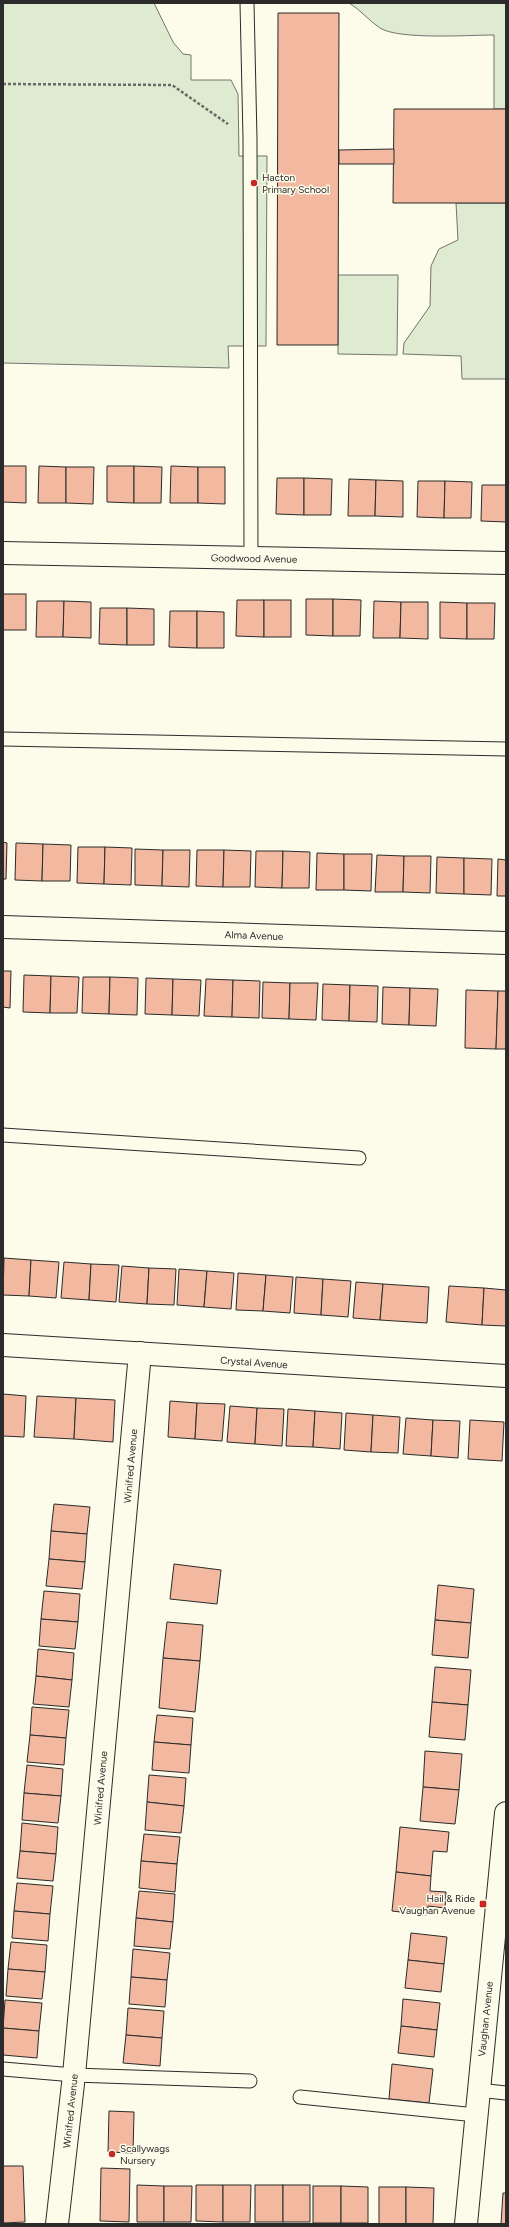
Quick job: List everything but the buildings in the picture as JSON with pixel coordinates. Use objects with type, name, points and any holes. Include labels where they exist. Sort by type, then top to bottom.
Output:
[{"type":"street","name":"Goodwood Avenue","points":[[3,553],[506,563]]},
{"type":"street","name":"Alma Avenue","points":[[3,927],[506,943]]},
{"type":"street","name":"Crystal Avenue","points":[[3,1346],[140,1353],[243,1362],[506,1376]]},
{"type":"street","name":"Winifred Avenue","points":[[58,2224],[74,2074],[140,1353]]},
{"type":"street","name":"Vaughan Avenue","points":[[466,2224],[506,1814]]},
{"type":"lane","points":[[247,3],[250,139],[251,559]]},
{"type":"lane","points":[[3,739],[506,749]]},
{"type":"lane","points":[[3,1135],[359,1158]]},
{"type":"lane","points":[[3,2068],[74,2074],[250,2081]]},
{"type":"lane","points":[[478,2090],[506,2093]]},
{"type":"lane","points":[[300,2097],[476,2115]]},
{"type":"path","points":[[3,84],[172,85],[250,139]]},
{"type":"green space","points":[[3,3],[154,3],[173,42],[183,54],[191,55],[191,80],[231,80],[238,94],[239,156],[267,156],[266,346],[228,346],[229,368],[3,363]]},
{"type":"green space","points":[[349,3],[506,3],[506,109],[494,109],[494,35],[452,36],[389,32],[380,28]]},
{"type":"green space","points":[[456,203],[506,203],[506,379],[462,379],[461,356],[403,354],[404,343],[430,306],[431,266],[439,249],[458,240]]},
{"type":"green space","points":[[338,275],[398,275],[397,355],[338,354]]},
{"type":"place","name":"Hacton Primary School","points":[[254,183]]},
{"type":"place","name":"Hail & Ride Vaughan Avenue","points":[[483,1904]]},
{"type":"place","name":"Scallywags Nursery","points":[[112,2154]]}]
